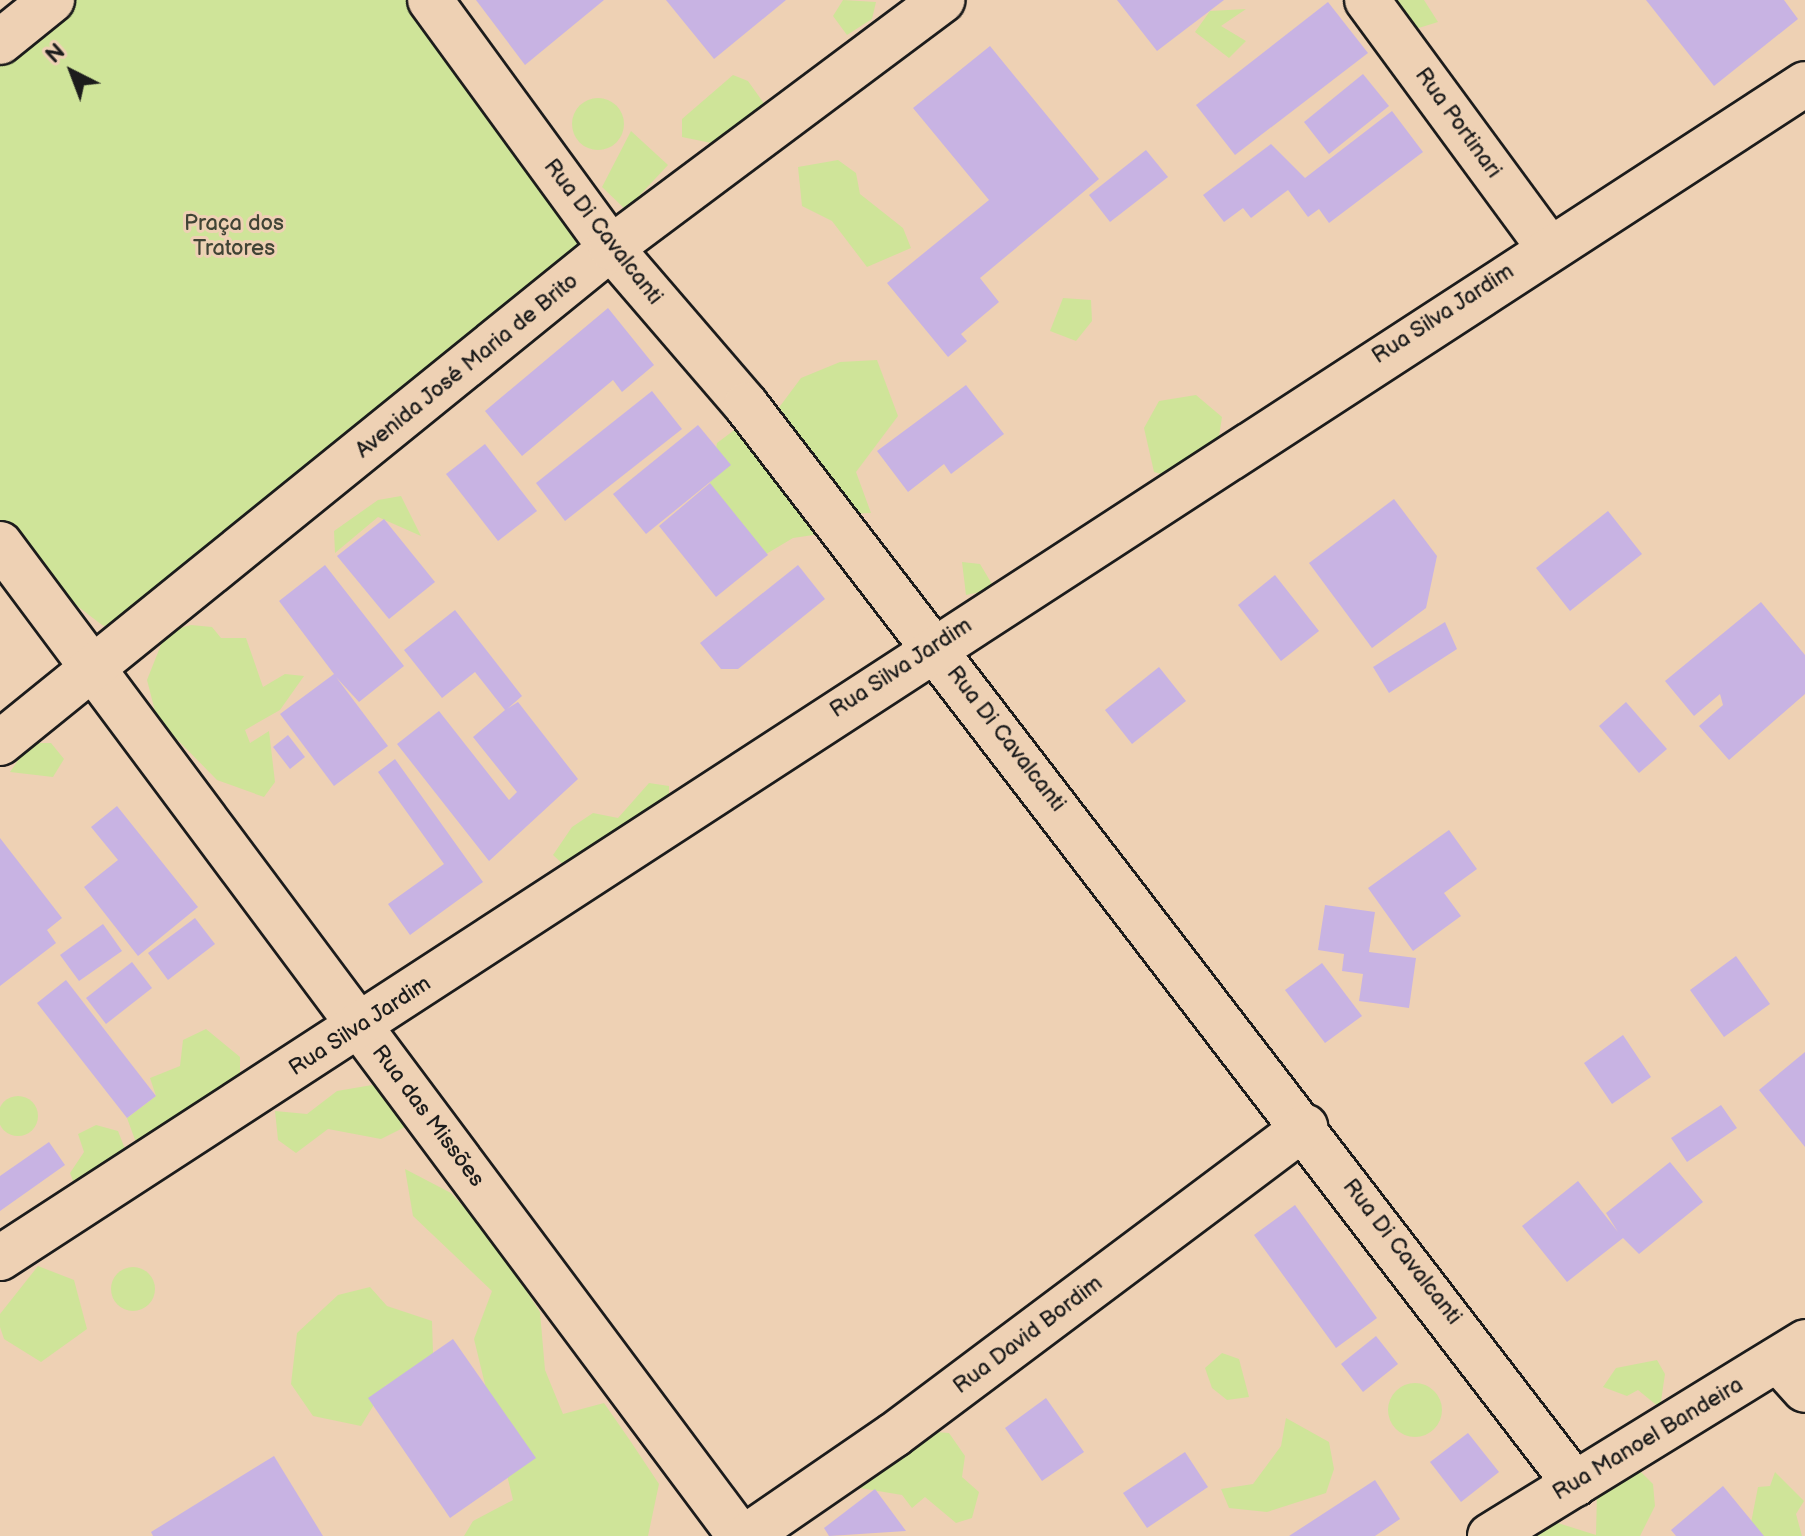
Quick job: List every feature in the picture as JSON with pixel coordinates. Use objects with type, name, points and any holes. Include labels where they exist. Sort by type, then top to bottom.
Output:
[{"type":"street","points":[[0,42],[52,0]]},
{"type":"street","name":"Rua Di Cavalcanti","points":[[430,0],[611,248],[746,405],[1305,1127],[1575,1484]]},
{"type":"street","name":"Avenida José Maria de Brito","points":[[0,743],[97,668],[611,248],[943,0]]},
{"type":"street","name":"Rua Portinari","points":[[1367,0],[1548,246]]},
{"type":"street","name":"Rua Silva Jardim","points":[[0,1258],[361,1026],[933,646],[1548,246],[1805,84]]},
{"type":"street","name":"Rua das Missões","points":[[0,544],[97,668],[740,1536]]},
{"type":"street","name":"Rua David Bordim","points":[[747,1536],[894,1435],[1305,1127]]},
{"type":"street","name":"Rua Manoel Bandeira","points":[[1490,1536],[1575,1484],[1796,1364]]},
{"type":"green space","name":"Praça dos Tratores","points":[[68,0],[415,0],[607,250],[191,559],[184,613],[144,640],[102,625],[76,605],[26,602],[0,579],[0,57]]},
{"type":"green space","points":[[843,0],[876,2],[872,19],[847,35],[833,16]]},
{"type":"green space","points":[[1383,0],[1424,0],[1438,22],[1396,35]]},
{"type":"green space","points":[[1246,9],[1221,26],[1246,41],[1229,58],[1195,32],[1210,11]]},
{"type":"green space","points":[[733,75],[748,81],[765,105],[752,126],[721,145],[682,137],[682,119]]},
{"type":"green space","points":[[598,98],[616,106],[624,124],[616,142],[598,150],[580,142],[572,124],[580,106]]},
{"type":"green space","points":[[631,131],[668,165],[626,210],[602,187]]},
{"type":"green space","points":[[838,160],[856,173],[860,194],[903,228],[911,248],[867,267],[832,221],[802,206],[798,167]]},
{"type":"green space","points":[[1063,298],[1091,300],[1092,321],[1076,341],[1050,331]]},
{"type":"green space","points":[[877,360],[898,416],[856,472],[871,513],[821,515],[820,534],[793,538],[743,568],[710,483],[717,443],[745,422],[769,421],[801,378],[840,362]]},
{"type":"green space","points":[[1196,395],[1222,417],[1218,443],[1179,479],[1154,472],[1144,428],[1159,401]]},
{"type":"green space","points":[[401,496],[421,536],[378,517],[335,553],[334,531],[378,500]]},
{"type":"green space","points":[[962,562],[980,564],[995,589],[966,595]]},
{"type":"green space","points":[[191,625],[212,627],[221,638],[246,638],[263,687],[285,674],[304,676],[280,710],[245,730],[250,743],[269,731],[275,782],[264,797],[217,780],[157,719],[147,680],[166,632]]},
{"type":"green space","points":[[30,743],[51,743],[64,759],[53,777],[10,772]]},
{"type":"green space","points":[[649,783],[669,786],[669,849],[621,883],[567,868],[553,855],[572,827],[593,813],[618,818]]},
{"type":"green space","points":[[206,1029],[240,1057],[240,1077],[138,1148],[127,1118],[156,1096],[150,1078],[180,1066],[183,1040]]},
{"type":"green space","points":[[372,1085],[403,1106],[405,1127],[381,1139],[328,1129],[296,1153],[278,1140],[275,1111],[307,1114],[337,1091]]},
{"type":"green space","points":[[18,1096],[32,1102],[38,1116],[32,1130],[18,1136],[4,1130],[-2,1116],[4,1102]]},
{"type":"green space","points":[[96,1125],[118,1131],[127,1154],[76,1189],[70,1173],[84,1152],[78,1134]]},
{"type":"green space","points":[[405,1169],[451,1193],[493,1239],[540,1312],[545,1370],[563,1414],[604,1403],[659,1484],[648,1536],[464,1536],[473,1521],[513,1500],[474,1339],[492,1291],[413,1216]]},
{"type":"green space","points":[[38,1266],[74,1280],[87,1329],[41,1362],[4,1339],[0,1327],[0,1314]]},
{"type":"green space","points":[[133,1267],[149,1273],[155,1289],[149,1305],[133,1311],[117,1305],[111,1289],[117,1273]]},
{"type":"green space","points":[[370,1287],[387,1306],[432,1321],[433,1353],[419,1377],[386,1385],[361,1426],[313,1416],[291,1384],[297,1333],[338,1295]]},
{"type":"green space","points":[[1222,1353],[1239,1359],[1249,1397],[1227,1400],[1212,1388],[1205,1368]]},
{"type":"green space","points":[[1657,1360],[1665,1374],[1660,1408],[1638,1390],[1627,1396],[1603,1387],[1616,1368]]},
{"type":"green space","points":[[1415,1383],[1434,1391],[1442,1410],[1434,1429],[1415,1437],[1396,1429],[1388,1410],[1396,1391]]},
{"type":"green space","points":[[1286,1418],[1329,1442],[1334,1469],[1326,1493],[1267,1512],[1229,1508],[1221,1489],[1253,1484],[1281,1446]]},
{"type":"green space","points":[[924,1431],[949,1433],[965,1456],[962,1477],[979,1492],[972,1518],[956,1523],[925,1497],[912,1508],[902,1495],[848,1486]]},
{"type":"green space","points":[[1638,1469],[1653,1484],[1655,1506],[1640,1536],[1527,1536],[1542,1518],[1596,1535],[1597,1492]]},
{"type":"green space","points":[[1775,1472],[1804,1501],[1796,1514],[1802,1536],[1755,1536],[1750,1528],[1758,1487],[1770,1486]]},
{"type":"building","points":[[476,0],[604,0],[525,65]]},
{"type":"building","points":[[666,0],[786,0],[714,59]]},
{"type":"building","points":[[1117,0],[1224,0],[1157,51]]},
{"type":"building","points":[[1646,0],[1784,0],[1798,19],[1714,86]]},
{"type":"building","points":[[1328,2],[1368,53],[1235,155],[1196,105]]},
{"type":"building","points":[[990,46],[1099,179],[980,278],[999,302],[961,334],[967,341],[948,357],[887,283],[989,200],[913,108]]},
{"type":"building","points":[[1363,74],[1389,106],[1329,154],[1304,122]]},
{"type":"building","points":[[1392,111],[1423,152],[1329,223],[1319,209],[1308,217],[1288,190],[1251,218],[1243,208],[1224,222],[1203,195],[1271,144],[1305,178]]},
{"type":"building","points":[[1146,150],[1168,177],[1110,222],[1089,195]]},
{"type":"building","points":[[608,308],[654,365],[622,392],[613,380],[522,456],[485,411]]},
{"type":"building","points":[[966,385],[1004,434],[951,474],[944,464],[908,492],[877,451]]},
{"type":"building","points":[[652,391],[682,429],[565,521],[536,483]]},
{"type":"building","points":[[698,425],[731,465],[646,534],[613,494]]},
{"type":"building","points":[[485,444],[537,511],[498,541],[446,474]]},
{"type":"building","points":[[710,483],[768,555],[716,597],[659,526]]},
{"type":"building","points":[[1394,499],[1437,556],[1426,608],[1372,648],[1309,563]]},
{"type":"building","points":[[1608,511],[1642,554],[1570,611],[1536,568]]},
{"type":"building","points":[[384,519],[435,582],[389,619],[337,556]]},
{"type":"building","points":[[325,565],[404,666],[359,702],[336,677],[388,746],[334,786],[280,714],[334,674],[279,601]]},
{"type":"building","points":[[798,565],[825,599],[738,669],[721,669],[700,643]]},
{"type":"building","points":[[1275,575],[1319,631],[1281,661],[1238,605]]},
{"type":"building","points":[[1761,602],[1805,655],[1805,694],[1729,760],[1699,726],[1723,705],[1720,694],[1694,716],[1665,681]]},
{"type":"building","points":[[455,610],[522,696],[507,709],[518,702],[578,779],[489,861],[397,744],[439,711],[509,800],[517,792],[473,737],[505,710],[475,672],[442,698],[404,650]]},
{"type":"building","points":[[1445,622],[1457,649],[1389,693],[1373,667]]},
{"type":"building","points":[[1159,667],[1186,701],[1132,744],[1105,710]]},
{"type":"building","points":[[1626,702],[1667,749],[1639,773],[1599,726]]},
{"type":"building","points":[[288,735],[305,757],[290,769],[273,747]]},
{"type":"building","points":[[395,759],[483,882],[410,935],[388,904],[444,864],[378,772]]},
{"type":"building","points":[[117,806],[198,907],[138,956],[84,887],[118,860],[91,827]]},
{"type":"building","points":[[1449,830],[1477,869],[1444,893],[1461,916],[1413,951],[1368,888]]},
{"type":"building","points":[[0,838],[62,918],[47,930],[56,943],[0,986]]},
{"type":"building","points":[[1325,905],[1375,912],[1369,952],[1416,958],[1409,1008],[1359,1001],[1363,974],[1342,971],[1344,954],[1318,950]]},
{"type":"building","points":[[195,918],[215,944],[168,980],[148,953]]},
{"type":"building","points":[[103,924],[122,951],[79,981],[60,955]]},
{"type":"building","points":[[1736,956],[1770,1004],[1724,1037],[1690,990]]},
{"type":"building","points":[[132,962],[152,988],[106,1024],[86,998]]},
{"type":"building","points":[[1322,963],[1362,1016],[1325,1043],[1285,990]]},
{"type":"building","points":[[66,980],[156,1096],[127,1118],[37,1003]]},
{"type":"building","points":[[1623,1035],[1651,1077],[1612,1104],[1584,1063]]},
{"type":"building","points":[[1805,1052],[1805,1147],[1759,1090]]},
{"type":"building","points":[[1721,1105],[1737,1128],[1687,1162],[1671,1138]]},
{"type":"building","points":[[49,1142],[65,1165],[0,1211],[0,1176]]},
{"type":"building","points":[[1670,1162],[1703,1202],[1639,1254],[1623,1238],[1567,1282],[1522,1226],[1578,1181],[1618,1232],[1606,1213]]},
{"type":"building","points":[[1295,1205],[1377,1318],[1336,1348],[1254,1235]]},
{"type":"building","points":[[1376,1336],[1398,1364],[1363,1392],[1341,1364]]},
{"type":"building","points":[[453,1339],[536,1458],[450,1518],[368,1398]]},
{"type":"building","points":[[1046,1398],[1084,1452],[1042,1481],[1005,1428]]},
{"type":"building","points":[[1468,1433],[1499,1472],[1461,1502],[1430,1462]]},
{"type":"building","points":[[1185,1452],[1208,1487],[1147,1528],[1123,1493]]},
{"type":"building","points":[[274,1456],[323,1536],[153,1536],[151,1532]]},
{"type":"building","points":[[1375,1480],[1400,1519],[1375,1536],[1289,1536]]},
{"type":"building","points":[[1723,1486],[1764,1536],[1676,1536],[1671,1530]]},
{"type":"building","points":[[875,1489],[906,1531],[829,1536],[824,1528]]}]
